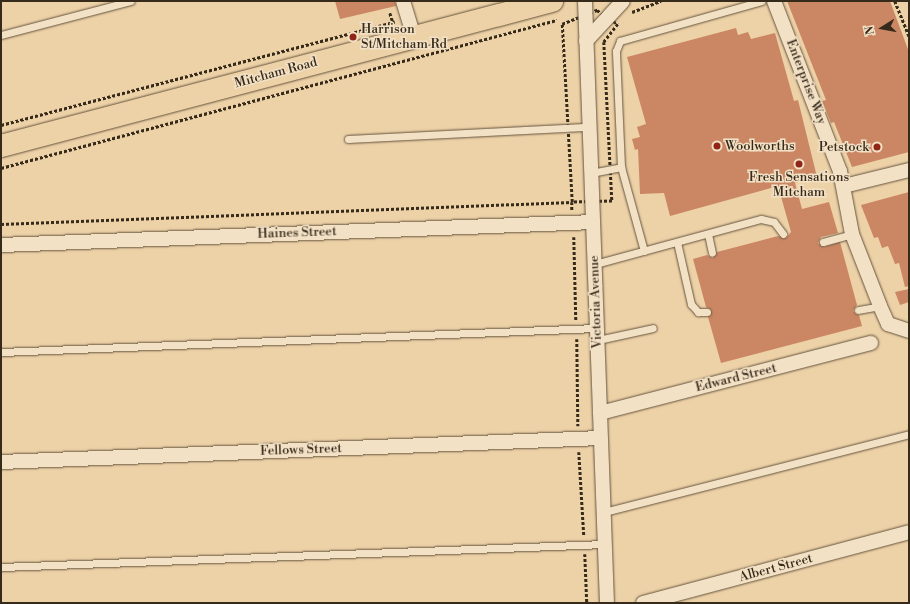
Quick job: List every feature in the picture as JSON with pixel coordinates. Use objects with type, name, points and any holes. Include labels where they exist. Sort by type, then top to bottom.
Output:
[{"type":"main road","name":"Mitcham Road","points":[[1,146],[414,37],[554,11]]},
{"type":"street","points":[[403,1],[414,37]]},
{"type":"street","name":"Victoria Avenue","points":[[585,1],[607,603]]},
{"type":"street","name":"Enterprise Way","points":[[774,1],[844,186],[852,234],[880,306],[888,324],[909,331]]},
{"type":"street","points":[[586,41],[625,7]]},
{"type":"street","points":[[844,186],[909,170]]},
{"type":"street","name":"Haines Street","points":[[1,245],[593,222]]},
{"type":"street","name":"Edward Street","points":[[600,413],[872,343]]},
{"type":"street","name":"Fellows Street","points":[[1,462],[600,438]]},
{"type":"street","name":"Albert Street","points":[[644,603],[909,532]]},
{"type":"lane","points":[[1,35],[131,1]]},
{"type":"lane","points":[[644,251],[621,167],[616,51],[620,41],[761,1]]},
{"type":"lane","points":[[348,139],[589,127]]},
{"type":"lane","points":[[591,173],[621,167]]},
{"type":"lane","points":[[595,264],[768,219],[783,234]]},
{"type":"lane","points":[[708,234],[712,253]]},
{"type":"lane","points":[[823,242],[852,234]]},
{"type":"lane","points":[[677,242],[691,304],[698,312],[707,312]]},
{"type":"lane","points":[[858,310],[880,306]]},
{"type":"lane","points":[[1,352],[577,329],[597,334],[653,328]]},
{"type":"lane","points":[[604,512],[909,434]]},
{"type":"lane","points":[[1,567],[605,544]]},
{"type":"path","points":[[625,7],[661,1]]},
{"type":"path","points":[[895,1],[909,36]]},
{"type":"path","points":[[1,168],[554,11]]},
{"type":"path","points":[[618,24],[623,19]]},
{"type":"path","points":[[1,125],[397,21]]},
{"type":"path","points":[[1,224],[572,202],[577,329],[578,439],[585,544],[587,603]]},
{"type":"building","points":[[335,1],[395,1],[396,6],[340,19]]},
{"type":"building","points":[[787,1],[890,1],[909,52],[909,152],[852,167],[834,122],[831,123],[822,101],[826,100]]},
{"type":"building","points":[[736,28],[738,35],[748,32],[751,39],[775,33],[794,101],[798,100],[817,177],[795,183],[802,209],[829,202],[838,233],[821,237],[818,243],[824,247],[840,242],[857,305],[853,311],[859,315],[862,326],[721,363],[708,317],[711,310],[706,307],[693,259],[707,255],[713,258],[717,252],[778,236],[786,238],[791,232],[778,186],[670,216],[664,193],[640,194],[638,149],[635,150],[632,139],[640,137],[637,127],[646,124],[627,57]]},
{"type":"building","points":[[909,192],[909,286],[905,287],[899,263],[895,264],[888,246],[882,248],[878,237],[874,238],[861,205]]},
{"type":"building","points":[[909,289],[909,302],[900,305],[895,292]]},
{"type":"place","name":"Harrison St/Mitcham Rd","points":[[353,37]]},
{"type":"place","name":"Woolworths","points":[[717,146]]},
{"type":"place","name":"Petstock","points":[[877,147]]},
{"type":"place","name":"Fresh Sensations Mitcham","points":[[799,164]]}]
